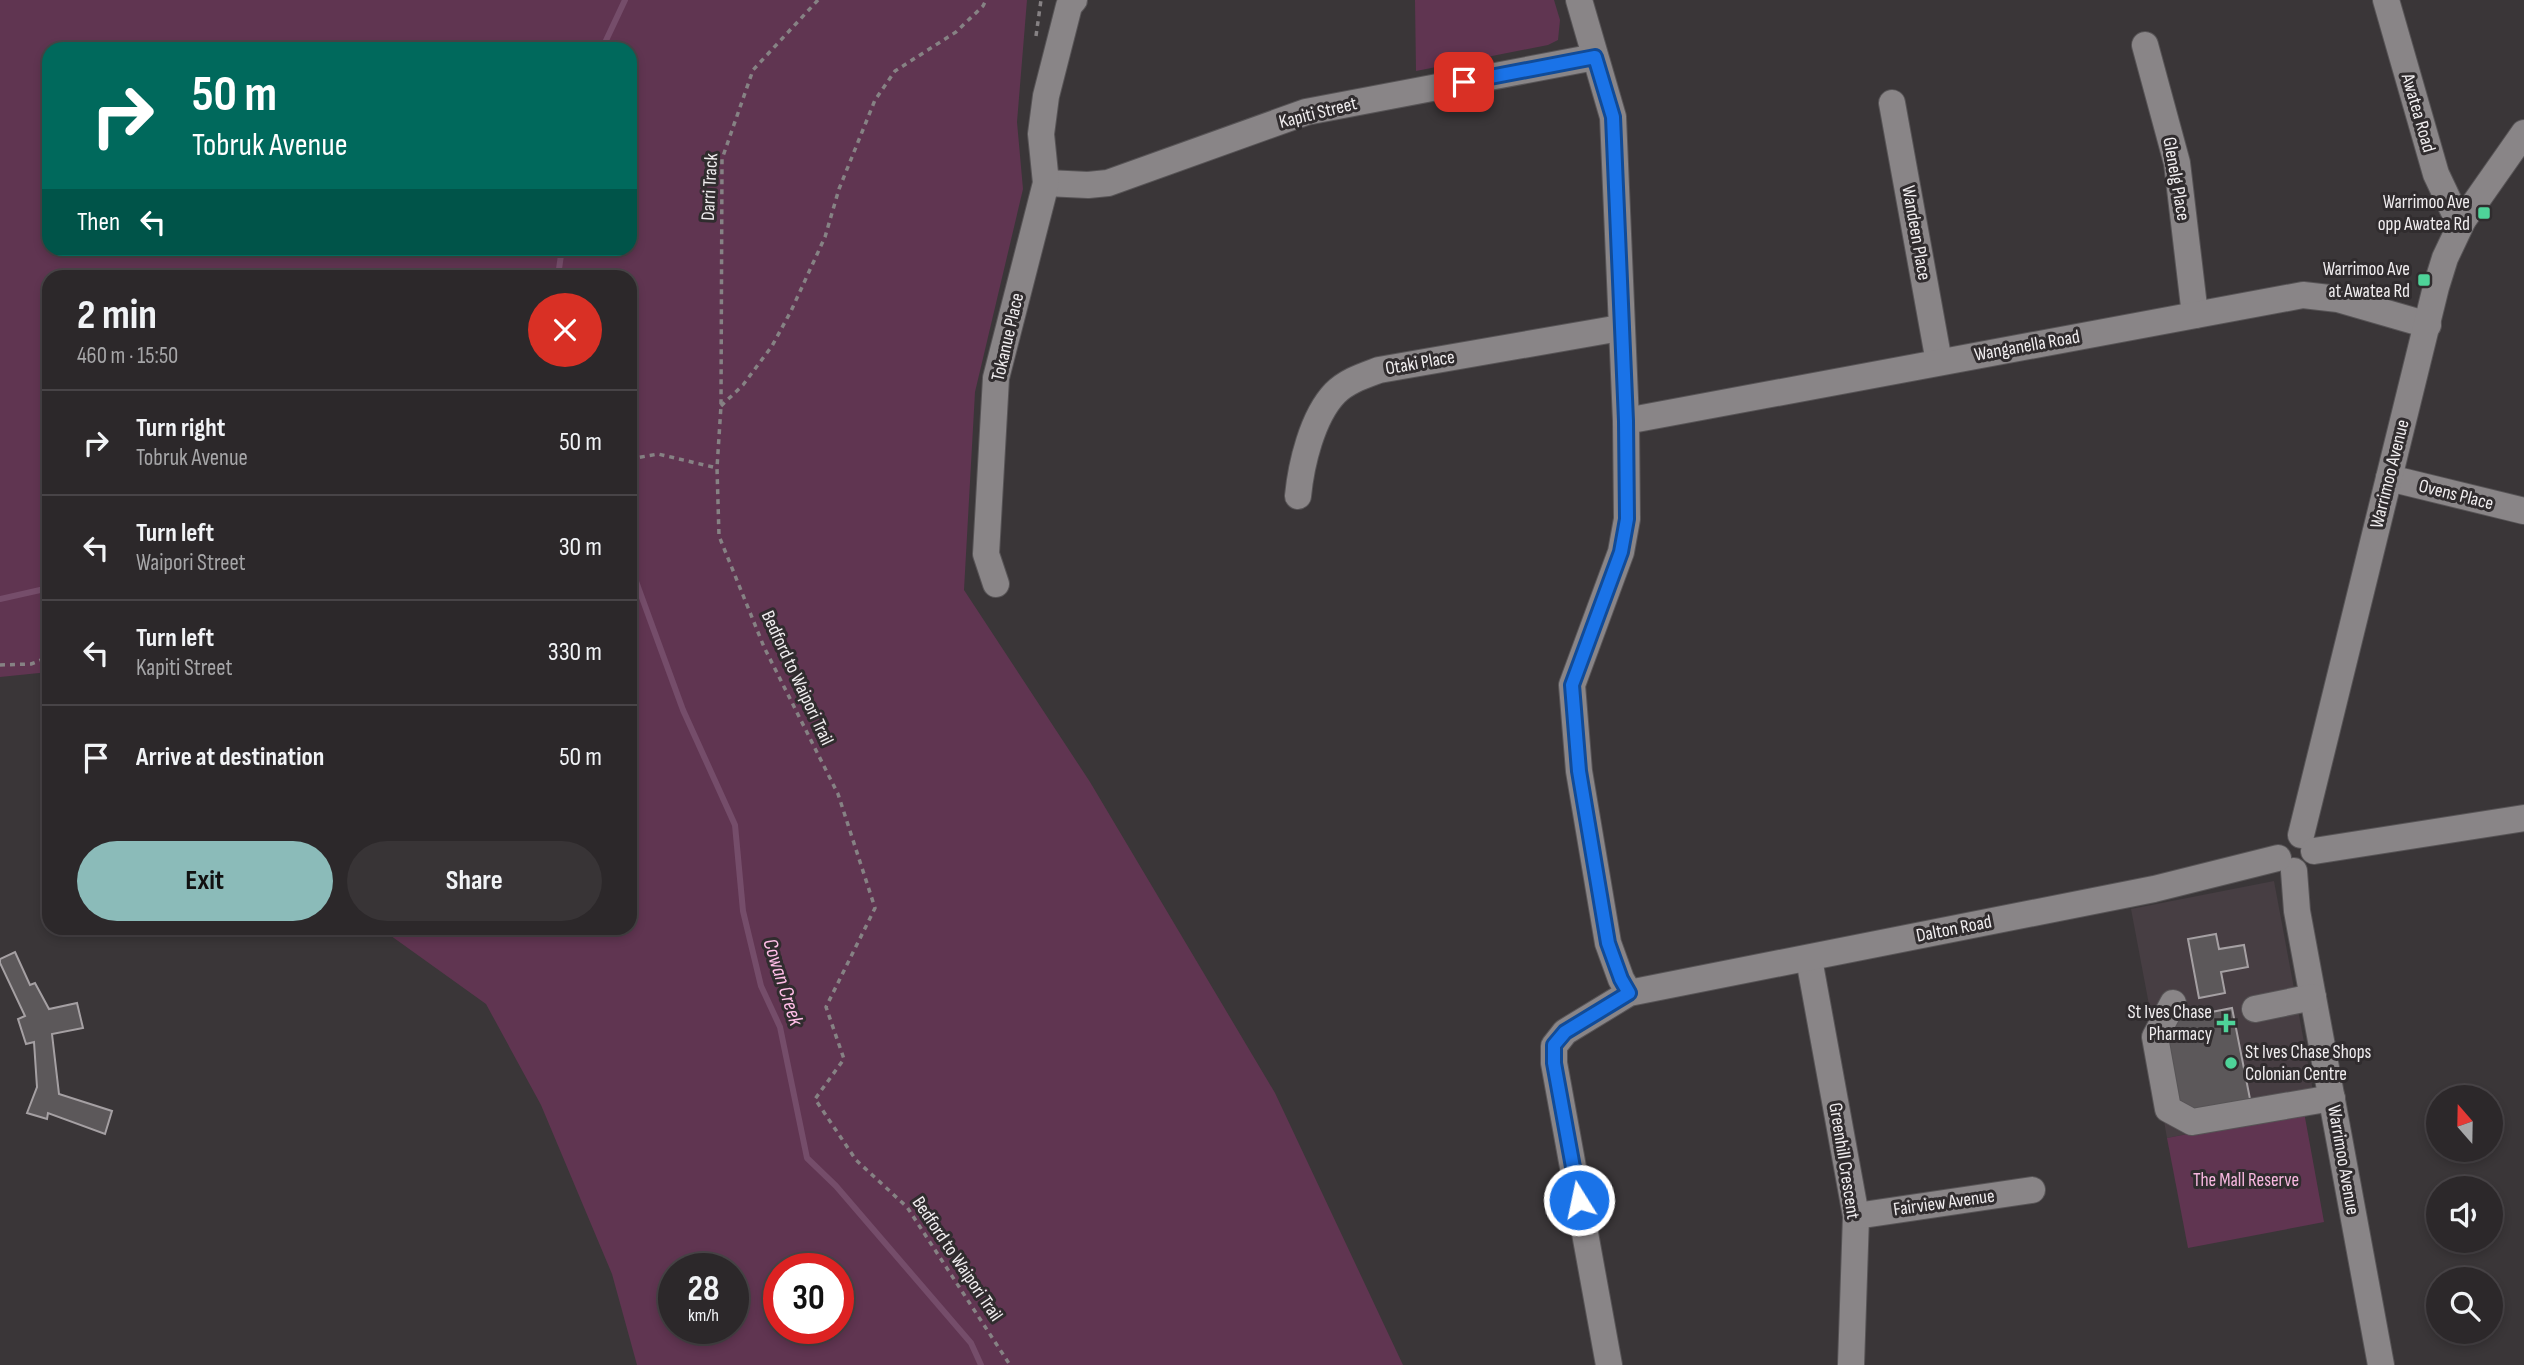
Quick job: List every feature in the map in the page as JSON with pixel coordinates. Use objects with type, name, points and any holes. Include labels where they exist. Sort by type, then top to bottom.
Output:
[{"type":"street","name":"Tokanue Place","points":[[996,584],[986,554],[996,378],[1046,183],[1041,134],[1046,96],[1069,6],[1074,0]]},
{"type":"street","points":[[1578,0],[1613,117],[1626,421],[1627,519],[1621,552],[1572,685],[1579,771],[1608,943],[1629,993],[1565,1032],[1554,1045],[1554,1063],[1609,1365]]},
{"type":"street","name":"Awatea Road","points":[[2386,0],[2436,174],[2454,212],[2463,220]]},
{"type":"street","name":"Glenelg Place","points":[[2145,45],[2177,163],[2195,315]]},
{"type":"street","name":"Kapiti Street","points":[[1046,183],[1108,183],[1306,112],[1595,57]]},
{"type":"street","name":"Wandeen Place","points":[[1892,103],[1939,362]]},
{"type":"street","name":"Warrimoo Avenue","points":[[2307,843],[2306,820],[2445,258],[2463,220],[2524,133]]},
{"type":"street","name":"Wanganella Road","points":[[1626,421],[2303,295],[2338,299],[2428,325]]},
{"type":"street","name":"Otaki Place","points":[[1298,496],[1301,466],[1323,409],[1336,392],[1355,379],[1379,370],[1620,328]]},
{"type":"street","name":"Ovens Place","points":[[2389,478],[2524,511]]},
{"type":"street","points":[[2286,865],[2277,849],[2283,839],[2289,836],[2307,843],[2524,818]]},
{"type":"street","name":"Warrimoo Avenue","points":[[2286,865],[2297,911],[2381,1365]]},
{"type":"street","name":"Dalton Road","points":[[1629,993],[2286,865]]},
{"type":"street","name":"Greenhill Crescent","points":[[1809,959],[1856,1216],[1851,1365]]},
{"type":"street","points":[[2255,1009],[2313,997]]},
{"type":"street","points":[[2173,1003],[2155,1037],[2168,1109],[2192,1122],[2332,1098]]},
{"type":"street","name":"Fairview Avenue","points":[[1856,1216],[2032,1191]]},
{"type":"path","name":"Darri Track","points":[[721,406],[722,159],[753,71],[818,0]]},
{"type":"path","points":[[721,406],[743,384],[772,346],[791,312],[825,237],[839,189],[875,100],[895,71],[956,32],[986,0]]},
{"type":"path","name":"Bedford to Waipori Trail","points":[[721,406],[717,468],[719,536],[764,647],[838,794],[876,908],[826,1007],[844,1059],[815,1099],[856,1160],[907,1207],[1010,1365]]},
{"type":"path","points":[[637,458],[658,454],[717,468]]},
{"type":"path","points":[[0,665],[31,664],[42,660]]},
{"type":"shaded area","points":[[2274,881],[2317,1112],[2304,1112],[2167,1138],[2149,1036],[2153,1026],[2131,909]]},
{"type":"green space","points":[[0,0],[1027,0],[1017,122],[1023,189],[975,392],[964,590],[1090,782],[1275,1093],[1403,1365],[637,1365],[612,1274],[541,1105],[486,1004],[390,935],[637,935],[637,270],[42,270],[42,673],[0,677]]},
{"type":"green space","points":[[1415,0],[1554,0],[1560,20],[1558,40],[1548,45],[1416,71]]},
{"type":"green space","name":"The Mall Reserve","points":[[2304,1112],[2324,1222],[2188,1248],[2167,1138]]},
{"type":"building","points":[[2216,934],[2219,949],[2244,945],[2248,967],[2221,972],[2225,993],[2199,998],[2188,939]]},
{"type":"building","points":[[15,952],[30,985],[35,983],[49,1009],[77,1003],[83,1028],[52,1034],[59,1094],[112,1111],[105,1134],[48,1113],[47,1119],[27,1113],[37,1087],[34,1042],[26,1044],[18,1019],[25,1016],[0,963],[0,959]]},
{"type":"building","points":[[2232,1008],[2251,1104],[2189,1116],[2176,1108],[2164,1037],[2171,1020]]},
{"type":"waterway","name":"Cowan Creek","points":[[605,42],[625,0]]},
{"type":"waterway","name":"Cowan Creek","points":[[559,270],[561,256]]},
{"type":"waterway","name":"Cowan Creek","points":[[637,584],[683,710],[735,825],[743,911],[761,986],[780,1027],[807,1158],[836,1186],[971,1343],[981,1365]]},
{"type":"waterway","points":[[0,599],[42,590]]},
{"type":"place","name":"Warrimoo Ave opp Awatea Rd","points":[[2484,213]]},
{"type":"place","name":"Warrimoo Ave at Awatea Rd","points":[[2424,280]]},
{"type":"place","name":"St Ives Chase Pharmacy","points":[[2226,1023]]},
{"type":"place","name":"St Ives Chase Shops Colonian Centre","points":[[2231,1063]]},
{"type":"route","points":[[1464,82],[1595,57],[1613,117],[1626,421],[1627,519],[1621,552],[1572,685],[1579,771],[1608,943],[1629,993],[1565,1032],[1554,1045],[1554,1063],[1579,1200]]}]
